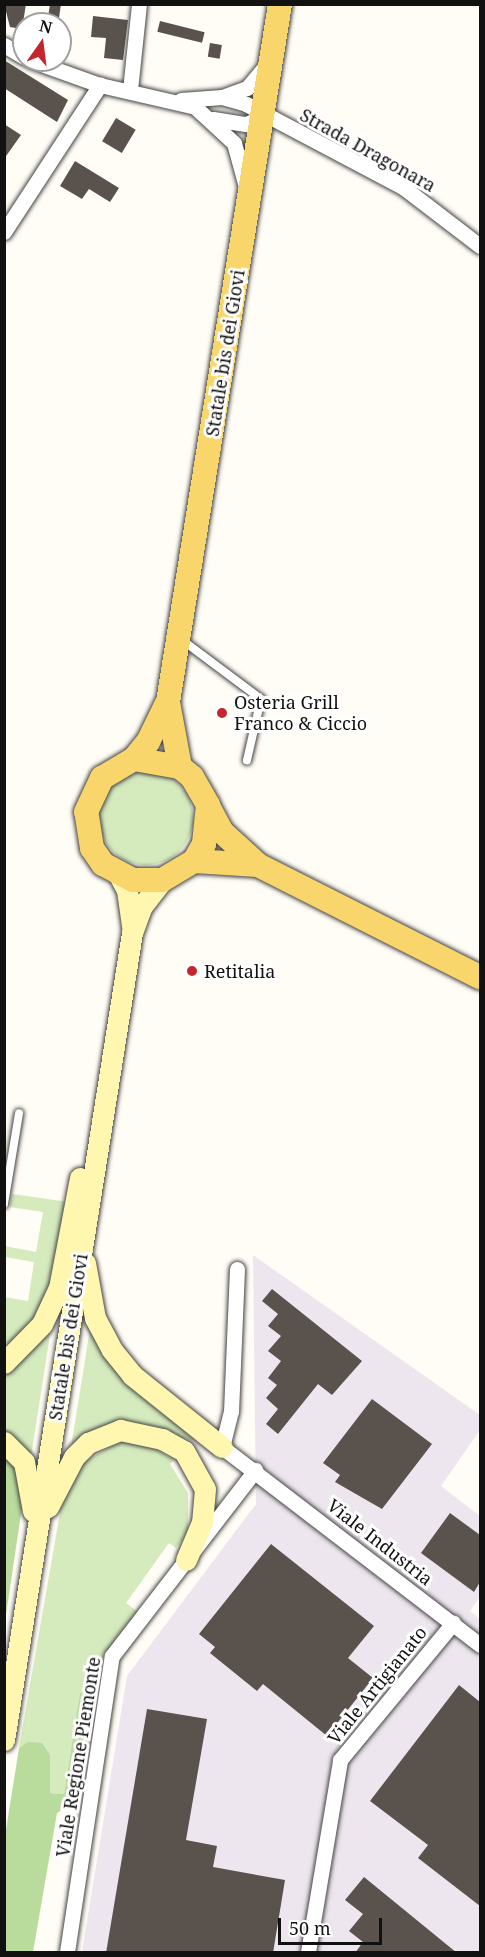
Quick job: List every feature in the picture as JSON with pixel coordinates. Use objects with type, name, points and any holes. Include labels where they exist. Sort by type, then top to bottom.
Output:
[{"type":"main road","name":"Statale bis dei Giovi","points":[[132,933],[142,906],[162,880],[194,861],[207,835],[207,805],[192,777],[180,767],[168,702],[279,4]]},
{"type":"main road","name":"Statale bis dei Giovi","points":[[4,1740],[132,933],[131,906],[119,875],[92,848],[86,812],[102,778],[134,759],[168,702]]},
{"type":"main road","points":[[134,759],[180,767]]},
{"type":"main road","points":[[207,805],[222,832],[258,865],[480,977]]},
{"type":"main road","points":[[194,861],[258,865]]},
{"type":"main road","points":[[119,875],[162,880]]},
{"type":"main road","points":[[4,1363],[42,1324],[59,1288],[83,1161],[105,1107]]},
{"type":"main road","points":[[83,1247],[95,1318],[112,1350],[132,1375],[222,1447]]},
{"type":"main road","points":[[37,1532],[74,1457],[102,1436],[141,1432],[184,1451],[222,1447]]},
{"type":"main road","points":[[4,1442],[24,1462],[37,1532]]},
{"type":"main road","points":[[184,1451],[205,1489],[202,1522],[186,1560]]},
{"type":"street","points":[[130,90],[139,4]]},
{"type":"street","points":[[64,72],[100,85],[182,100],[222,97],[247,88],[272,56]]},
{"type":"street","points":[[4,232],[100,85]]},
{"type":"street","name":"Strada Dragonara","points":[[222,97],[404,187],[480,246]]},
{"type":"street","points":[[182,100],[212,119],[234,143],[249,202]]},
{"type":"street","points":[[212,119],[246,124],[262,117]]},
{"type":"street","points":[[222,1447],[231,1411],[237,1269]]},
{"type":"street","name":"Viale Industria","points":[[222,1447],[255,1470],[480,1645]]},
{"type":"street","name":"Viale Regione Piemonte","points":[[67,1953],[112,1656],[255,1470]]},
{"type":"street","name":"Viale Artigianato","points":[[308,1953],[328,1808],[340,1760],[453,1623]]},
{"type":"lane","points":[[178,638],[261,699],[247,760]]},
{"type":"lane","points":[[4,1204],[19,1113]]},
{"type":"shaded area","points":[[253,1255],[480,1415],[480,1430],[441,1486],[480,1516],[480,1597],[470,1611],[480,1619],[480,1952],[82,1952],[127,1676],[256,1504]]},
{"type":"green space","points":[[146,771],[164,774],[179,785],[190,800],[193,818],[190,836],[179,851],[164,862],[146,865],[128,862],[113,851],[102,836],[99,818],[102,800],[113,785],[128,774]]},
{"type":"green space","points":[[12,1194],[69,1202],[53,1295],[13,1344],[5,1343],[4,1297],[28,1301],[34,1262],[5,1257],[5,1246],[36,1252],[43,1212],[10,1207]]},
{"type":"green space","points":[[51,1328],[31,1457],[5,1436],[4,1373]]},
{"type":"green space","points":[[90,1329],[195,1435],[193,1440],[166,1435],[71,1447]]},
{"type":"green space","points":[[122,1441],[144,1442],[174,1460],[170,1464],[188,1493],[188,1533],[176,1548],[169,1543],[126,1603],[138,1612],[102,1659],[93,1697],[80,1694],[64,1794],[50,1793],[50,1755],[27,1742],[19,1748],[65,1484],[77,1465]]},
{"type":"green space","points":[[5,1455],[14,1462],[23,1500],[6,1615],[5,1661]]},
{"type":"green space","points":[[80,1693],[93,1697],[80,1799],[57,1813],[33,1952],[5,1952],[5,1836],[19,1748],[27,1742],[42,1743],[50,1755],[50,1793],[64,1794]]},
{"type":"building","points":[[4,4],[26,4],[25,12],[12,12],[12,27]]},
{"type":"building","points":[[50,4],[61,4],[60,12],[49,12]]},
{"type":"building","points":[[93,16],[128,20],[123,60],[104,58],[106,38],[91,37]]},
{"type":"building","points":[[160,21],[205,32],[202,43],[157,32]]},
{"type":"building","points":[[210,43],[222,45],[220,59],[208,57]]},
{"type":"building","points":[[4,60],[12,65],[12,72],[23,72],[68,100],[57,122],[4,88]]},
{"type":"building","points":[[116,118],[136,130],[122,153],[102,141]]},
{"type":"building","points":[[4,124],[21,135],[4,159]]},
{"type":"building","points":[[75,161],[119,188],[110,202],[89,189],[82,199],[60,186]]},
{"type":"building","points":[[272,1289],[362,1361],[332,1395],[318,1384],[278,1434],[266,1424],[278,1409],[266,1398],[277,1385],[268,1378],[281,1361],[268,1351],[281,1336],[268,1326],[278,1314],[262,1301]]},
{"type":"building","points":[[372,1399],[432,1444],[382,1509],[335,1482],[340,1475],[323,1463]]},
{"type":"building","points":[[450,1513],[480,1535],[480,1582],[474,1592],[421,1553]]},
{"type":"building","points":[[271,1544],[374,1626],[348,1658],[373,1678],[327,1736],[263,1684],[257,1691],[210,1653],[215,1647],[199,1634]]},
{"type":"building","points":[[459,1685],[480,1702],[480,1906],[418,1858],[428,1845],[370,1801]]},
{"type":"building","points":[[147,1709],[207,1719],[186,1840],[217,1846],[213,1867],[285,1880],[273,1953],[106,1953]]},
{"type":"building","points":[[364,1877],[457,1953],[355,1953],[363,1942],[349,1931],[363,1914],[345,1900]]},
{"type":"place","name":"Osteria Grill Franco & Ciccio","points":[[222,713]]},
{"type":"place","name":"Retitalia","points":[[192,971]]}]
